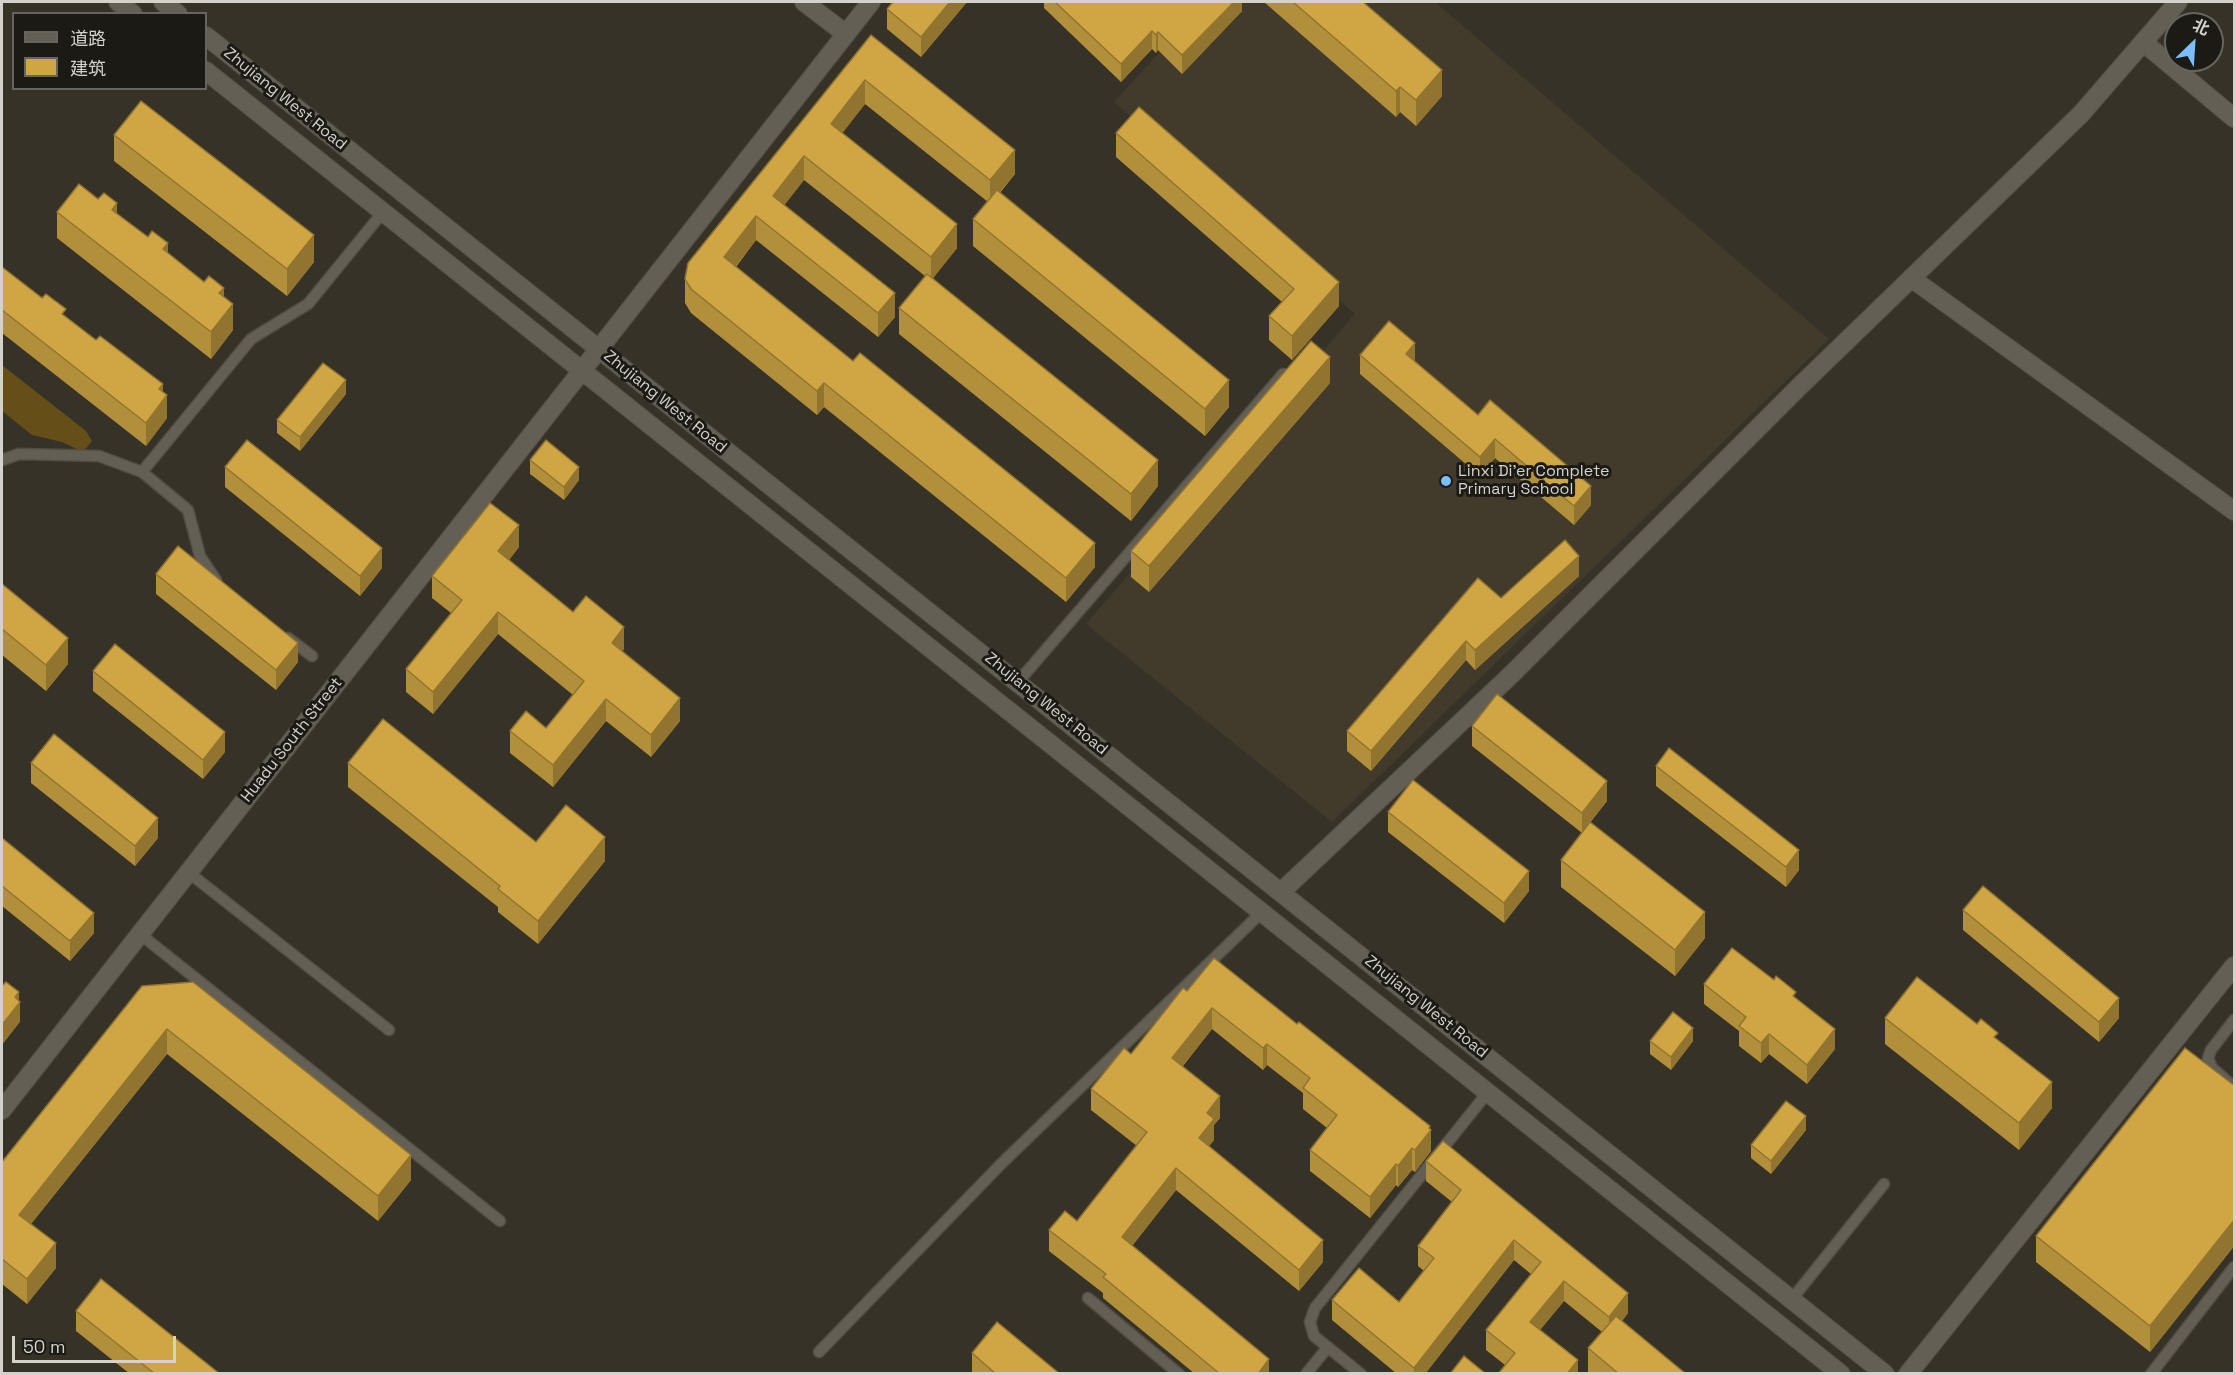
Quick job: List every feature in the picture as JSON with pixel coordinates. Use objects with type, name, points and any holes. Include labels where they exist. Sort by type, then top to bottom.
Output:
[{"type":"main road","points":[[118,2],[130,12]]},
{"type":"main road","points":[[163,2],[176,12]]},
{"type":"main road","points":[[804,2],[846,34]]},
{"type":"main road","name":"Huadu South Street","points":[[2,1110],[871,2]]},
{"type":"main road","points":[[1281,892],[1513,673],[1801,385],[2081,114],[2178,2]]},
{"type":"main road","name":"Zhujiang West Road","points":[[207,37],[1885,1374]]},
{"type":"main road","points":[[2143,42],[2235,118]]},
{"type":"main road","name":"Zhujiang West Road","points":[[207,72],[1841,1374]]},
{"type":"main road","points":[[1911,278],[2235,511]]},
{"type":"main road","points":[[1908,1374],[2235,966]]},
{"type":"lane","points":[[142,472],[251,339],[308,304],[383,212]]},
{"type":"lane","points":[[1018,682],[1282,374]]},
{"type":"lane","points":[[2,460],[19,454],[99,456],[142,472],[188,510],[200,556],[220,586]]},
{"type":"lane","points":[[275,628],[312,656]]},
{"type":"lane","points":[[188,872],[389,1030]]},
{"type":"lane","points":[[819,1352],[1001,1164],[1262,912]]},
{"type":"lane","points":[[140,934],[500,1221]]},
{"type":"lane","points":[[2235,1020],[2211,1050],[2208,1058],[2212,1068],[2235,1087]]},
{"type":"lane","points":[[1360,1374],[1314,1336],[1310,1322],[1315,1308],[1488,1092]]},
{"type":"lane","points":[[1792,1299],[1884,1184]]},
{"type":"lane","points":[[2151,1374],[2235,1267]]},
{"type":"lane","points":[[1088,1298],[1179,1374]]},
{"type":"lane","points":[[1306,1374],[1328,1347]]},
{"type":"shaded area","name":"Linxi Di'er Complete Primary School","points":[[1205,2],[1435,2],[1829,339],[1332,822],[1086,624],[1355,314],[1114,102]]},
{"type":"shaded area","points":[[2,365],[86,431],[92,441],[83,452],[62,442],[32,435],[2,411]]},
{"type":"building","points":[[893,2],[950,2],[921,37],[887,9]]},
{"type":"building","points":[[1055,2],[1234,2],[1182,55],[1158,32],[1156,35],[1152,31],[1121,64]]},
{"type":"building","points":[[1293,2],[1363,2],[1442,70],[1416,100],[1400,87],[1396,91]]},
{"type":"building","points":[[871,35],[1015,150],[990,180],[865,80],[831,124],[957,224],[931,257],[804,156],[773,196],[895,293],[878,313],[756,216],[724,257],[853,361],[860,353],[1095,543],[1066,578],[824,383],[817,391],[691,289],[685,279],[688,263]]},
{"type":"building","points":[[141,101],[314,235],[287,269],[114,135]]},
{"type":"building","points":[[1139,107],[1339,282],[1292,336],[1269,316],[1294,289],[1116,133]]},
{"type":"building","points":[[79,184],[98,199],[104,193],[117,203],[112,210],[148,237],[152,231],[168,243],[163,249],[204,282],[209,276],[224,288],[219,293],[233,304],[211,332],[57,212]]},
{"type":"building","points":[[997,190],[1229,380],[1205,409],[973,219]]},
{"type":"building","points":[[2,267],[42,298],[46,294],[66,309],[62,314],[96,340],[100,336],[163,384],[159,389],[167,395],[146,423],[2,310]]},
{"type":"building","points":[[927,274],[1158,460],[1131,494],[899,308]]},
{"type":"building","points":[[1389,321],[1415,343],[1406,354],[1478,415],[1490,400],[1591,486],[1574,506],[1495,439],[1480,457],[1360,355]]},
{"type":"building","points":[[1311,341],[1330,357],[1149,566],[1131,551]]},
{"type":"building","points":[[323,363],[346,380],[300,437],[277,420]]},
{"type":"building","points":[[247,440],[382,548],[360,576],[225,467]]},
{"type":"building","points":[[546,440],[579,467],[564,487],[530,460]]},
{"type":"building","points":[[490,503],[519,525],[498,551],[573,612],[586,596],[624,627],[612,643],[680,698],[651,735],[606,699],[553,765],[510,731],[526,711],[546,728],[584,681],[498,612],[433,692],[406,669],[462,600],[432,576]]},
{"type":"building","points":[[1565,540],[1579,556],[1475,650],[1466,641],[1371,751],[1347,731],[1478,578],[1501,598]]},
{"type":"building","points":[[178,546],[298,643],[276,670],[156,574]]},
{"type":"building","points":[[2,584],[68,638],[46,665],[2,629]]},
{"type":"building","points":[[115,644],[225,732],[203,760],[93,671]]},
{"type":"building","points":[[1497,694],[1607,781],[1582,813],[1472,726]]},
{"type":"building","points":[[383,719],[536,842],[566,805],[605,837],[538,921],[498,889],[500,886],[348,763]]},
{"type":"building","points":[[54,734],[158,818],[135,846],[31,763]]},
{"type":"building","points":[[1669,748],[1799,850],[1786,867],[1656,766]]},
{"type":"building","points":[[1413,780],[1529,871],[1504,903],[1388,812]]},
{"type":"building","points":[[1590,822],[1705,912],[1675,950],[1561,860]]},
{"type":"building","points":[[2,838],[94,913],[70,941],[2,886]]},
{"type":"building","points":[[1983,886],[2119,998],[2099,1022],[1963,910]]},
{"type":"building","points":[[1732,948],[1774,980],[1776,976],[1796,992],[1793,996],[1835,1029],[1807,1065],[1769,1034],[1761,1043],[1739,1026],[1746,1017],[1704,984]]},
{"type":"building","points":[[1214,958],[1297,1024],[1299,1022],[1430,1126],[1431,1130],[1415,1150],[1412,1148],[1398,1166],[1396,1164],[1370,1197],[1310,1150],[1337,1115],[1303,1088],[1310,1078],[1267,1044],[1263,1048],[1212,1008],[1172,1058],[1220,1096],[1207,1113],[1214,1119],[1199,1138],[1323,1240],[1299,1270],[1176,1168],[1122,1237],[1269,1359],[1258,1374],[1220,1374],[1103,1277],[1106,1274],[1049,1230],[1065,1211],[1077,1221],[1147,1132],[1091,1089],[1124,1048],[1131,1054],[1183,988],[1187,991]]},
{"type":"building","points":[[1917,977],[1977,1024],[1981,1019],[1998,1033],[1994,1037],[2052,1082],[2019,1123],[1885,1018]]},
{"type":"building","points":[[6,982],[19,992],[15,997],[20,1002],[2,1025],[2,986]]},
{"type":"building","points":[[193,982],[411,1155],[378,1196],[167,1029],[19,1215],[56,1243],[27,1279],[2,1259],[2,1162],[142,986]]},
{"type":"building","points":[[1673,1012],[1693,1028],[1671,1057],[1650,1041]]},
{"type":"building","points":[[2185,1048],[2235,1086],[2235,1219],[2150,1326],[2036,1236]]},
{"type":"building","points":[[1786,1101],[1806,1116],[1771,1161],[1751,1145]]},
{"type":"building","points":[[1443,1141],[1628,1293],[1609,1317],[1564,1281],[1530,1322],[1578,1360],[1567,1374],[1498,1374],[1515,1353],[1486,1330],[1541,1262],[1514,1240],[1414,1368],[1332,1300],[1359,1268],[1399,1302],[1434,1258],[1418,1246],[1461,1190],[1426,1161]]},
{"type":"building","points":[[101,1279],[220,1374],[155,1374],[76,1311]]},
{"type":"building","points":[[1616,1316],[1686,1374],[1619,1374],[1588,1348]]},
{"type":"building","points":[[997,1322],[1060,1374],[996,1374],[972,1353]]},
{"type":"building","points":[[1464,1356],[1486,1374],[1450,1374]]},
{"type":"place","name":"Linxi Di'er Complete Primary School","points":[[1446,481]]}]
